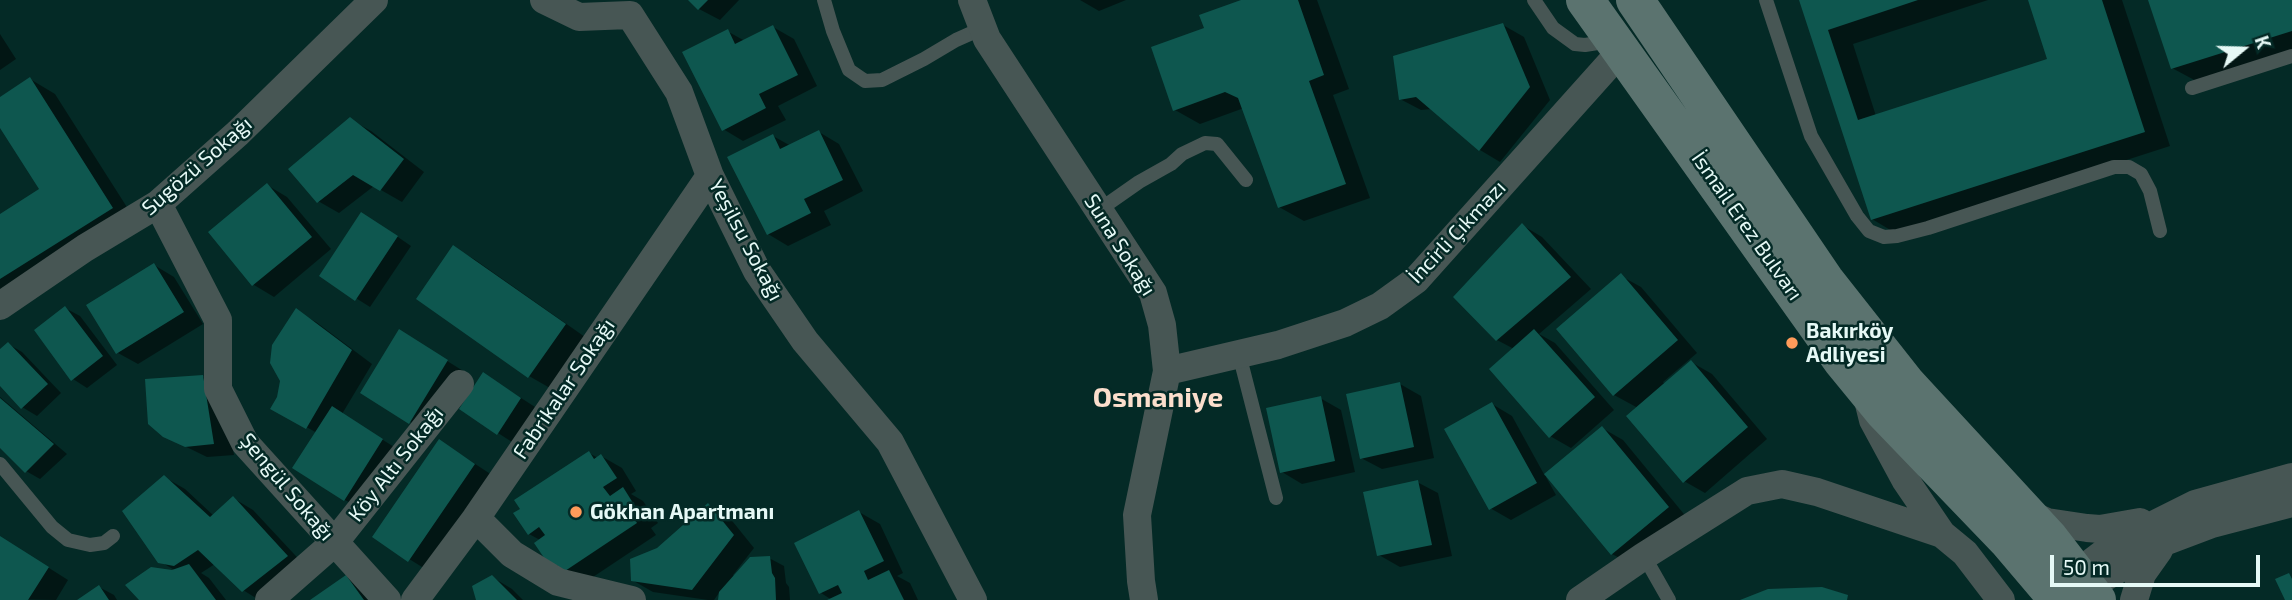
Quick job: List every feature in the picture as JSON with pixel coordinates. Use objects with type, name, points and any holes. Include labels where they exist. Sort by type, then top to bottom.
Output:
[{"type":"street","name":"Sugözü Sokağı","points":[[0,306],[85,248],[158,204],[238,133],[374,0]]},
{"type":"street","name":"Yeşilsu Sokağı","points":[[544,0],[579,17],[633,7],[679,92],[710,176],[757,271],[805,341],[890,442],[973,600]]},
{"type":"street","name":"Suna Sokağı","points":[[972,0],[988,39],[1153,293],[1162,325],[1167,370],[1137,515],[1144,600]]},
{"type":"street","name":"İsmail Erez Bulvarı","points":[[1585,0],[1864,388],[2007,540],[2077,597]]},
{"type":"street","name":"İsmail Erez Bulvarı","points":[[1635,0],[1825,280],[1907,384],[2050,539],[2077,597]]},
{"type":"street","name":"İncirli Çıkmazı","points":[[1167,370],[1278,345],[1345,323],[1380,306],[1416,280],[1618,45]]},
{"type":"street","name":"Fabrikalar Sokağı","points":[[415,600],[476,519],[710,176]]},
{"type":"street","name":"Şengül Sokağı","points":[[158,204],[218,320],[218,389],[245,443],[387,600]]},
{"type":"street","name":"Köy Altı Sokağı","points":[[269,600],[334,543],[460,384]]},
{"type":"street","points":[[1864,388],[1873,420],[1906,481],[1942,534],[1965,553],[2001,600]]},
{"type":"street","points":[[2027,513],[2048,522],[2100,528],[2129,525],[2292,477]]},
{"type":"street","points":[[1580,600],[1747,491],[1782,484],[1817,492],[1942,534]]},
{"type":"street","points":[[2077,597],[2168,541],[2212,524],[2292,503]]},
{"type":"street","points":[[2077,597],[2092,562],[2117,543],[2180,510]]},
{"type":"street","points":[[476,519],[512,554],[558,582],[632,600]]},
{"type":"street","points":[[2134,600],[2142,574],[2153,556],[2168,541]]},
{"type":"lane","points":[[824,0],[849,71],[865,81],[882,80],[983,28]]},
{"type":"lane","points":[[1534,0],[1553,28],[1575,44],[1618,45]]},
{"type":"lane","points":[[1766,0],[1811,135],[1857,216],[1870,231],[1884,237],[1907,234],[2104,170],[2129,167],[2141,174],[2150,191],[2161,231]]},
{"type":"lane","points":[[2192,88],[2292,56]]},
{"type":"lane","points":[[1099,210],[1171,164],[1182,153],[1205,143],[1217,144],[1245,180]]},
{"type":"lane","points":[[1239,354],[1276,498]]},
{"type":"lane","points":[[0,464],[52,527],[68,540],[90,545],[113,537]]},
{"type":"lane","points":[[1644,556],[1670,600]]},
{"type":"building","points":[[688,0],[708,0],[698,10]]},
{"type":"building","points":[[1241,0],[1298,0],[1324,75],[1309,81],[1346,184],[1278,208],[1238,98],[1225,92],[1173,111],[1151,47],[1204,28],[1199,15]]},
{"type":"building","points":[[1799,0],[1918,0],[1828,30],[1858,120],[2047,59],[2028,0],[2102,0],[2145,132],[1871,220]]},
{"type":"building","points":[[2148,0],[2292,0],[2292,31],[2171,69]]},
{"type":"building","points":[[1503,23],[1530,87],[1479,151],[1416,97],[1399,100],[1393,56]]},
{"type":"building","points":[[773,25],[798,75],[759,94],[766,108],[722,131],[682,52],[728,29],[735,44]]},
{"type":"building","points":[[30,77],[113,208],[0,279],[0,214],[39,189],[0,128],[0,97]]},
{"type":"building","points":[[350,117],[404,159],[380,191],[353,175],[317,203],[288,169]]},
{"type":"building","points":[[819,130],[843,180],[804,199],[811,213],[767,235],[727,157],[773,134],[780,149]]},
{"type":"building","points":[[267,183],[312,237],[252,286],[208,232]]},
{"type":"building","points":[[361,212],[398,236],[355,301],[319,276]]},
{"type":"building","points":[[1522,223],[1571,277],[1496,341],[1453,297]]},
{"type":"building","points":[[453,245],[566,324],[528,378],[416,299]]},
{"type":"building","points":[[154,263],[184,312],[116,354],[86,305]]},
{"type":"building","points":[[1621,273],[1678,340],[1613,396],[1556,329]]},
{"type":"building","points":[[65,306],[103,356],[71,381],[34,330]]},
{"type":"building","points":[[296,308],[352,350],[306,429],[270,409],[277,397],[280,381],[270,363],[272,345]]},
{"type":"building","points":[[399,329],[448,360],[409,424],[360,393]]},
{"type":"building","points":[[1534,329],[1595,397],[1549,438],[1489,369]]},
{"type":"building","points":[[8,342],[48,384],[21,409],[0,386],[0,349]]},
{"type":"building","points":[[1691,360],[1748,427],[1683,483],[1626,416]]},
{"type":"building","points":[[483,372],[521,398],[497,435],[459,409]]},
{"type":"building","points":[[203,375],[214,444],[185,447],[163,437],[148,424],[145,379]]},
{"type":"building","points":[[1400,382],[1414,447],[1360,459],[1346,394]]},
{"type":"building","points":[[1321,396],[1335,461],[1280,473],[1266,408]]},
{"type":"building","points":[[0,398],[54,444],[25,473],[0,448]]},
{"type":"building","points":[[1492,402],[1537,483],[1489,510],[1444,429]]},
{"type":"building","points":[[332,406],[383,439],[344,501],[292,468]]},
{"type":"building","points":[[1602,426],[1669,507],[1611,555],[1544,474]]},
{"type":"building","points":[[439,439],[475,464],[408,562],[372,537]]},
{"type":"building","name":"Gökhan Apartmanı","points":[[589,451],[594,459],[601,454],[617,478],[603,487],[610,496],[623,487],[638,511],[632,515],[637,523],[562,573],[557,565],[551,568],[534,543],[545,535],[539,527],[528,535],[513,513],[520,509],[514,500]]},
{"type":"building","points":[[164,475],[210,517],[233,496],[288,556],[242,592],[198,550],[174,566],[158,563],[122,511]]},
{"type":"building","points":[[1418,480],[1432,545],[1377,556],[1363,492]]},
{"type":"building","points":[[708,503],[734,535],[692,590],[631,581],[630,559],[657,548]]},
{"type":"building","points":[[859,510],[884,561],[864,571],[868,580],[889,570],[904,600],[827,600],[842,593],[838,585],[819,594],[794,543]]},
{"type":"building","points":[[0,536],[49,567],[28,600],[0,600]]},
{"type":"building","points":[[770,556],[776,600],[718,600],[719,592],[750,557]]},
{"type":"building","points":[[189,564],[216,600],[139,600],[125,585],[151,567],[172,570]]},
{"type":"building","points":[[2289,573],[2292,579],[2292,600],[2285,600],[2275,579]]},
{"type":"building","points":[[346,575],[364,600],[310,600]]},
{"type":"building","points":[[492,575],[517,600],[476,600],[472,586]]},
{"type":"building","points":[[99,585],[109,600],[77,600]]},
{"type":"building","points":[[1822,587],[1848,595],[1847,600],[1740,600],[1768,589]]},
{"type":"place","name":"Bakırköy Adliyesi","points":[[1792,343]]},
{"type":"place","name":"Gökhan Apartmanı","points":[[576,512]]},
{"type":"district","name":"Osmaniye","points":[[1158,398]]}]
